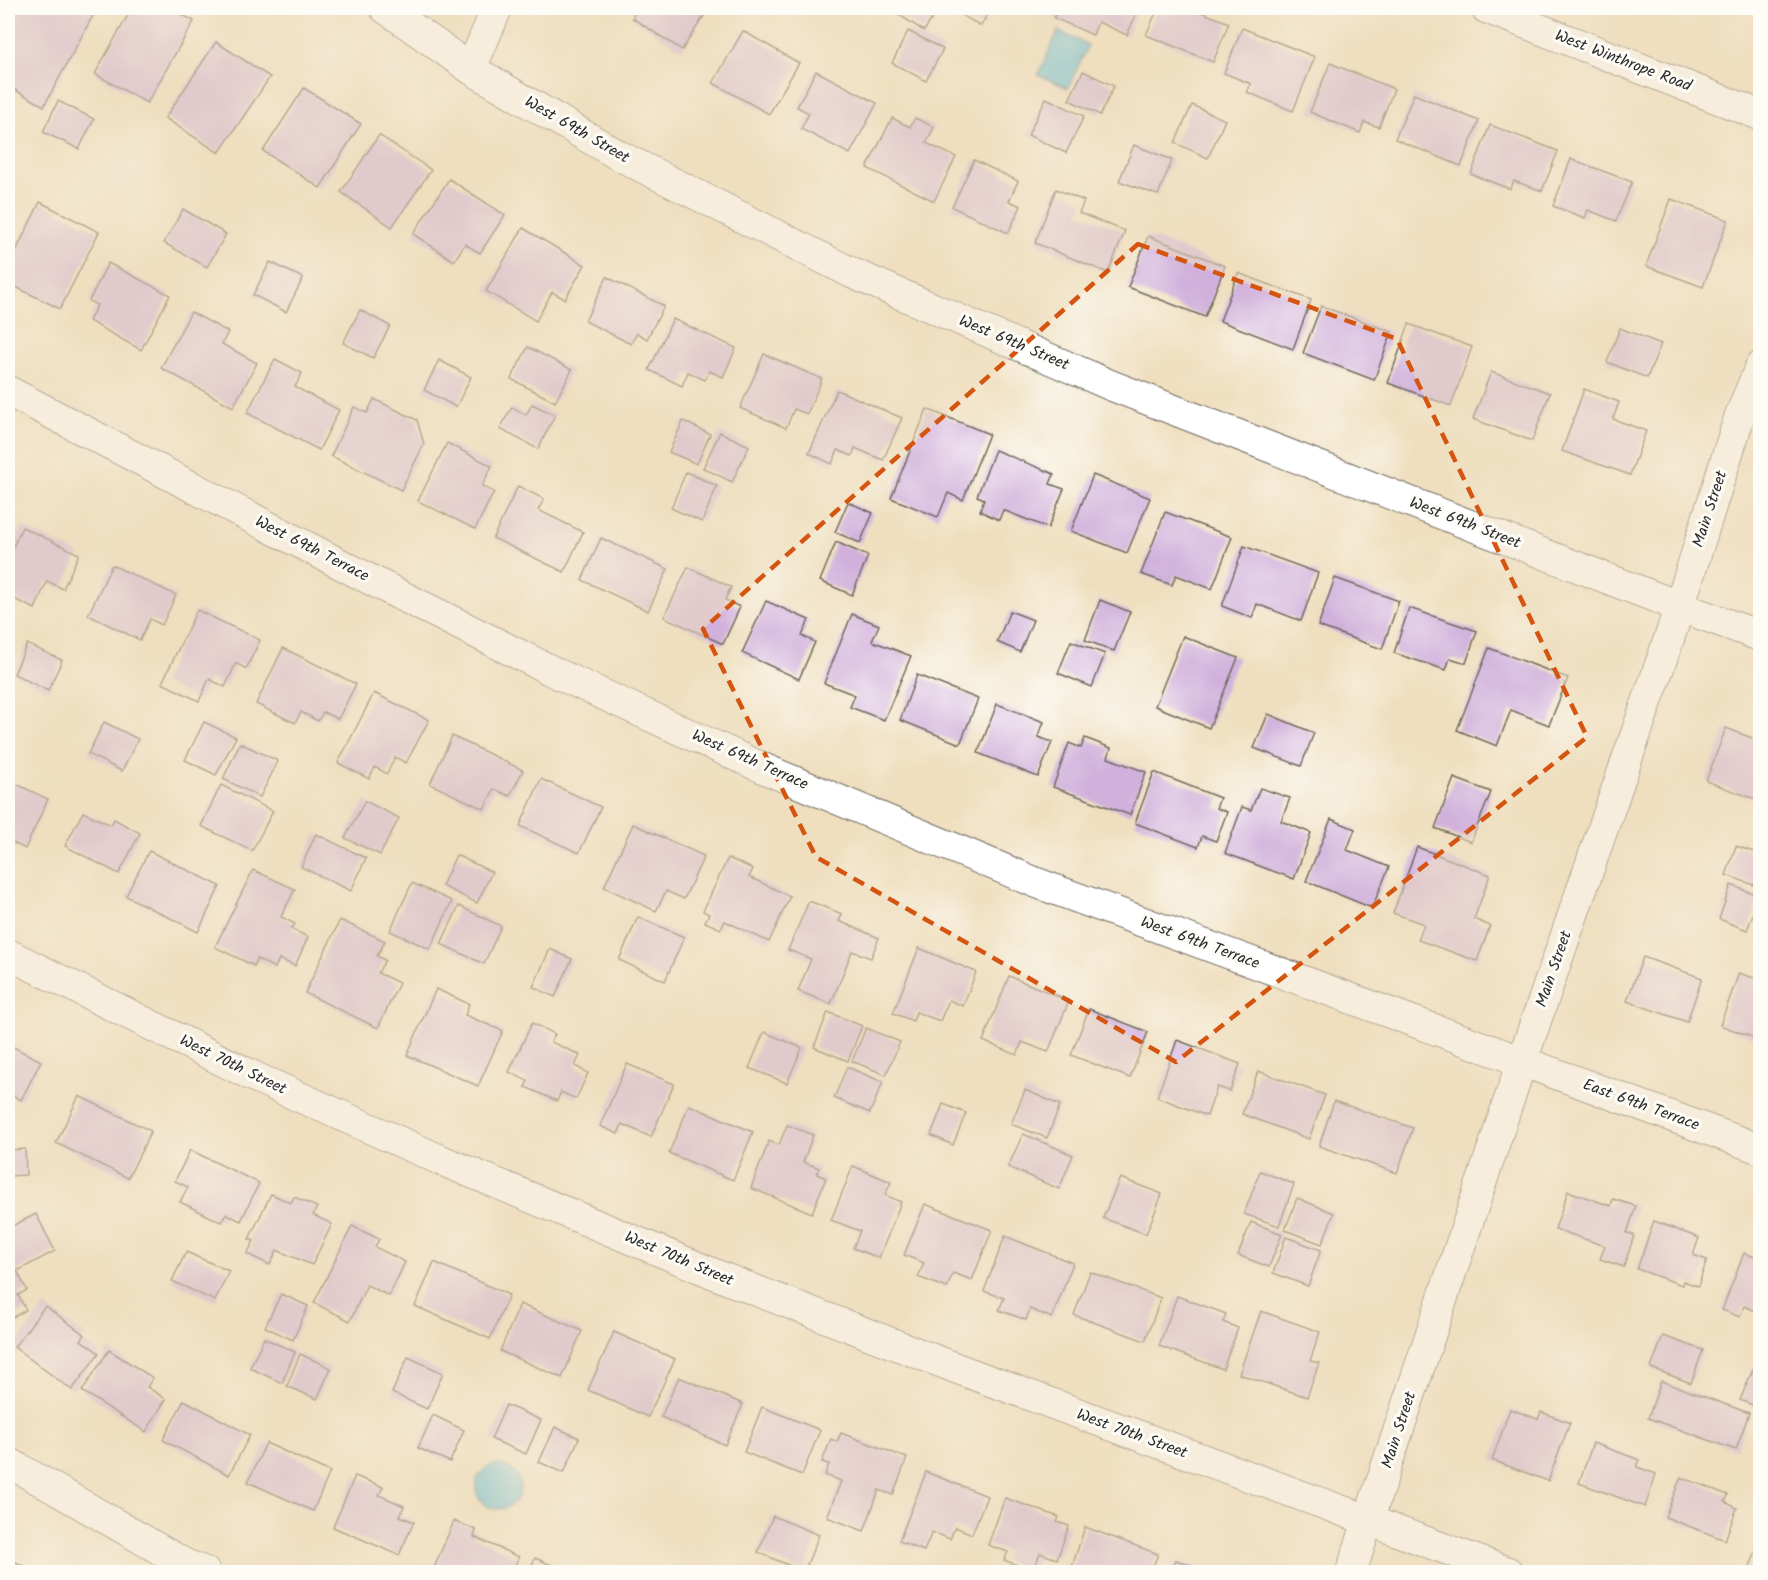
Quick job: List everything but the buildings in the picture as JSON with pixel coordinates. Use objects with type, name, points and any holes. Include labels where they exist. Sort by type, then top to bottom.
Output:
[{"type":"street","name":"West 69th Street","points":[[385,8],[471,69],[618,155],[852,273],[1110,385],[1678,606],[1761,636]]},
{"type":"street","points":[[471,69],[497,8]]},
{"type":"street","name":"West Winthrope Road","points":[[1486,8],[1761,115]]},
{"type":"street","name":"Main Street","points":[[1351,1572],[1522,1061],[1667,644],[1739,418],[1761,367]]},
{"type":"street","name":"West 69th Terrace","points":[[8,391],[546,668],[765,769],[1037,883],[1522,1061]]},
{"type":"street","name":"West 70th Street","points":[[8,954],[257,1078],[476,1174],[729,1280],[1368,1522],[1508,1572]]},
{"type":"street","name":"East 69th Terrace","points":[[1522,1061],[1761,1149]]},
{"type":"street","points":[[8,1462],[185,1564],[205,1572]]},
{"type":"highlighted area","points":[[1138,244],[1397,339],[1587,737],[1176,1062],[816,857],[703,629]]},
{"type":"water","points":[[1058,31],[1088,45],[1068,88],[1038,75]]},
{"type":"water","points":[[498,1465],[514,1471],[520,1487],[514,1503],[498,1509],[482,1503],[476,1487],[482,1471]]}]
